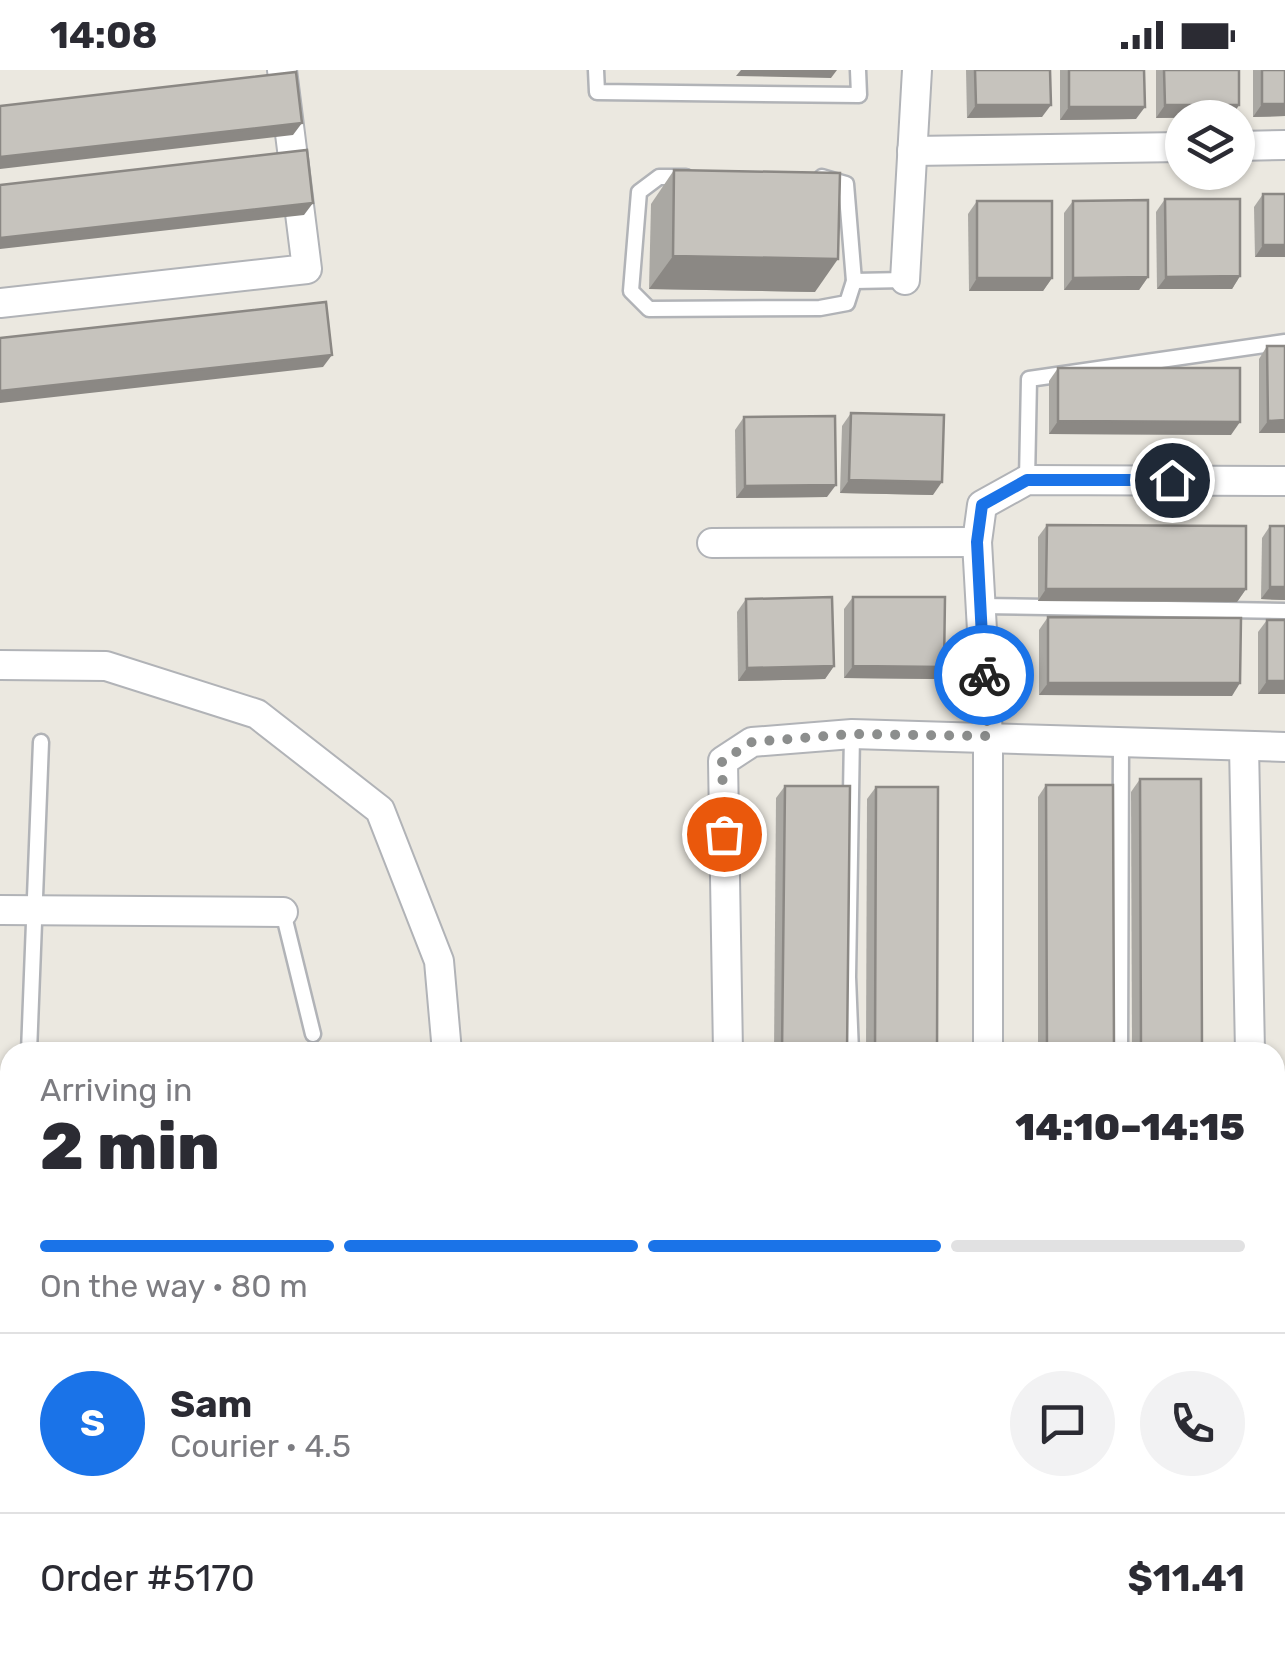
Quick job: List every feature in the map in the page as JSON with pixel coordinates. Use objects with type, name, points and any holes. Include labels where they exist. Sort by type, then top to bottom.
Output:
[{"type":"street","points":[[0,303],[307,269],[282,70]]},
{"type":"street","points":[[906,280],[917,70]]},
{"type":"street","points":[[1255,146],[1285,145]]},
{"type":"street","points":[[912,152],[1165,147]]},
{"type":"street","points":[[988,1042],[988,736],[977,542],[982,505],[1027,480],[1285,481]]},
{"type":"street","points":[[712,543],[977,542]]},
{"type":"street","points":[[0,665],[106,666],[257,714],[380,810],[439,962],[446,1042]]},
{"type":"street","points":[[728,1042],[722,761],[752,742],[852,734],[1285,747]]},
{"type":"street","points":[[1244,746],[1250,1042]]},
{"type":"street","points":[[0,910],[283,912]]},
{"type":"lane","points":[[596,70],[597,92],[859,96],[858,70]]},
{"type":"lane","points":[[697,177],[659,177],[639,192],[631,290],[649,309],[820,308],[847,303],[854,281],[846,184],[829,177],[810,177]]},
{"type":"lane","points":[[854,281],[906,280]]},
{"type":"lane","points":[[1027,480],[1029,379],[1285,342]]},
{"type":"lane","points":[[981,606],[1285,611]]},
{"type":"lane","points":[[851,1042],[852,734]]},
{"type":"lane","points":[[1120,1042],[1121,740]]},
{"type":"lane","points":[[30,1042],[41,742]]},
{"type":"lane","points":[[283,912],[313,1034]]},
{"type":"building","points":[[975,70],[1050,70],[1051,105],[976,105]]},
{"type":"building","points":[[1069,70],[1144,70],[1145,107],[1069,107]]},
{"type":"building","points":[[1164,70],[1239,70],[1239,100],[1165,100],[1165,105]]},
{"type":"building","points":[[1262,70],[1285,70],[1285,104],[1262,104]]},
{"type":"building","points":[[296,72],[302,123],[0,157],[0,106]]},
{"type":"building","points":[[307,150],[313,203],[0,238],[0,185]]},
{"type":"building","points":[[674,170],[840,173],[838,259],[673,256]]},
{"type":"building","points":[[1263,194],[1285,194],[1285,245],[1263,245]]},
{"type":"building","points":[[1165,199],[1240,199],[1240,276],[1166,277]]},
{"type":"building","points":[[1148,200],[1148,277],[1073,278],[1073,201]]},
{"type":"building","points":[[977,201],[1052,201],[1052,278],[977,278]]},
{"type":"building","points":[[326,302],[332,355],[0,391],[0,338]]},
{"type":"building","points":[[1267,346],[1285,346],[1285,420],[1268,421]]},
{"type":"building","points":[[1058,368],[1240,368],[1240,422],[1058,421]]},
{"type":"building","points":[[851,413],[944,415],[942,482],[849,480]]},
{"type":"building","points":[[835,416],[836,485],[745,486],[744,417]]},
{"type":"building","points":[[1047,525],[1246,526],[1246,589],[1046,589]]},
{"type":"building","points":[[1270,526],[1285,526],[1285,587],[1270,587]]},
{"type":"building","points":[[832,597],[834,666],[747,668],[746,599]]},
{"type":"building","points":[[853,597],[945,597],[944,667],[853,666]]},
{"type":"building","points":[[1048,617],[1241,618],[1240,683],[1048,683]]},
{"type":"building","points":[[1267,620],[1285,620],[1285,681],[1267,681]]},
{"type":"building","points":[[1140,779],[1201,779],[1202,1042],[1141,1042]]},
{"type":"building","points":[[1046,785],[1113,785],[1114,1042],[1047,1042]]},
{"type":"building","points":[[785,786],[850,786],[847,1042],[782,1042]]},
{"type":"building","points":[[876,787],[938,787],[937,1042],[875,1042]]},
{"type":"way so far","points":[[724,834],[722,761],[752,742],[852,734],[988,736],[984,675]]},
{"type":"route","points":[[984,675],[977,542],[982,505],[1027,480],[1172,480]]}]
